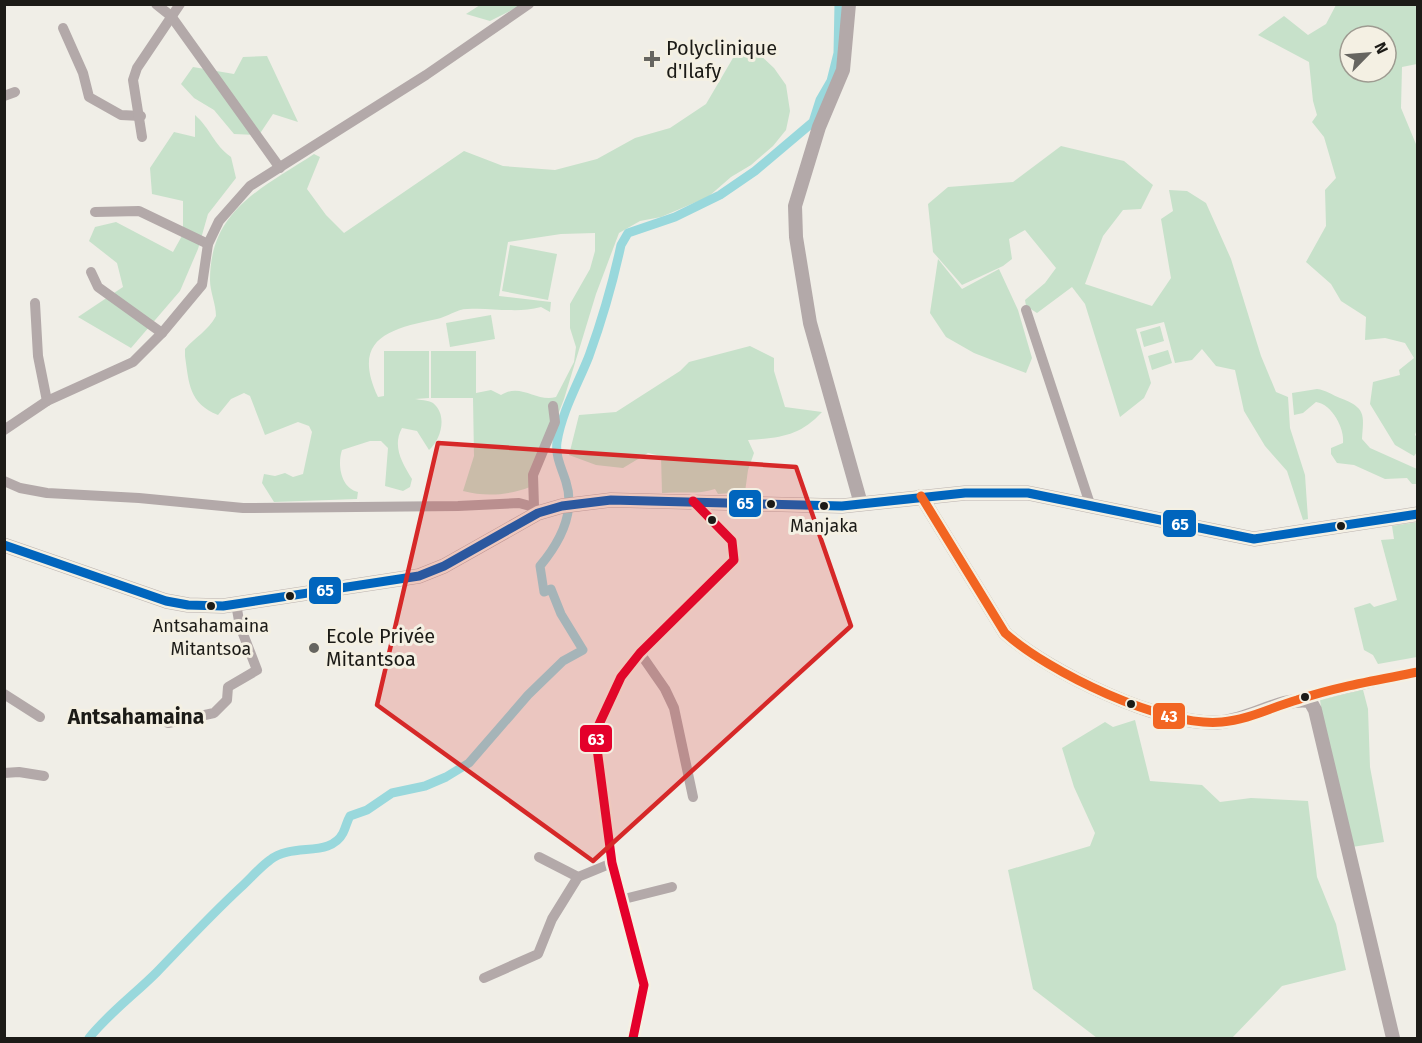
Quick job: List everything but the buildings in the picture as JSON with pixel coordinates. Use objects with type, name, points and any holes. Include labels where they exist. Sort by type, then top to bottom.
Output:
[{"type":"main road","points":[[4,545],[166,601],[209,606],[236,604],[419,576],[444,566],[536,510],[611,500],[693,501],[772,506],[861,504],[965,493],[1028,493],[1254,539],[1418,513]]},
{"type":"street","points":[[156,4],[171,16],[280,168]]},
{"type":"street","points":[[142,136],[141,116],[134,80],[137,68],[180,4]]},
{"type":"street","points":[[4,430],[47,401],[133,362],[162,333],[202,285],[208,244],[219,221],[250,186],[426,75],[529,4]]},
{"type":"street","points":[[849,4],[843,70],[814,140],[795,206],[796,237],[812,331],[861,504]]},
{"type":"street","points":[[63,28],[83,73],[88,97],[121,115],[141,116]]},
{"type":"street","points":[[95,212],[139,211],[208,244]]},
{"type":"street","points":[[91,272],[98,287],[162,333]]},
{"type":"street","points":[[35,303],[38,356],[47,401]]},
{"type":"street","points":[[1026,310],[1090,504]]},
{"type":"street","points":[[4,481],[20,488],[47,494],[140,498],[243,508],[458,507],[519,503],[536,510],[533,475],[555,422],[553,406]]},
{"type":"street","points":[[921,496],[1005,633],[1022,649],[1125,702],[1164,717],[1221,722],[1249,716],[1297,699],[1418,672]]},
{"type":"street","points":[[633,1038],[644,985],[612,863],[595,733],[621,676],[640,653],[734,560],[732,541],[693,501]]},
{"type":"street","points":[[168,723],[214,713],[227,700],[228,687],[257,670],[240,626],[236,604]]},
{"type":"street","points":[[640,653],[665,689],[674,708],[693,797]]},
{"type":"street","points":[[4,694],[40,717]]},
{"type":"street","points":[[1297,699],[1310,701],[1315,710],[1393,1038]]},
{"type":"street","points":[[4,773],[20,772],[44,777]]},
{"type":"street","points":[[539,857],[578,877]]},
{"type":"street","points":[[484,978],[538,954],[552,919],[578,877],[612,863]]},
{"type":"street","points":[[620,900],[672,887]]},
{"type":"highlighted area","points":[[438,443],[796,467],[851,626],[593,861],[377,705]]},
{"type":"green space","points":[[480,5],[522,5],[490,21],[466,14]]},
{"type":"green space","points":[[1336,5],[1417,5],[1417,64],[1402,67],[1401,108],[1418,149],[1418,426],[1415,435],[1417,452],[1414,456],[1395,445],[1370,404],[1373,382],[1400,375],[1399,370],[1414,358],[1405,343],[1385,338],[1365,340],[1366,317],[1341,301],[1331,284],[1306,262],[1326,226],[1325,190],[1336,178],[1324,137],[1312,122],[1317,115],[1313,101],[1309,62],[1258,35],[1284,16],[1308,35],[1326,24]]},
{"type":"green space","points":[[740,46],[755,50],[774,68],[786,85],[790,111],[786,130],[773,146],[751,165],[731,177],[708,197],[661,217],[640,221],[619,233],[596,294],[564,399],[530,487],[497,494],[463,491],[474,456],[473,398],[431,398],[431,351],[476,351],[476,393],[491,390],[501,395],[515,391],[542,397],[556,397],[574,362],[576,347],[570,328],[570,304],[590,269],[595,251],[595,233],[561,234],[508,242],[499,296],[551,302],[550,312],[541,307],[522,310],[463,309],[441,318],[403,327],[379,340],[372,349],[369,362],[378,397],[384,396],[384,351],[429,351],[429,398],[415,399],[433,403],[438,408],[441,427],[437,440],[429,450],[417,431],[402,428],[398,448],[412,479],[410,487],[403,491],[385,486],[388,448],[381,441],[370,441],[342,450],[340,469],[344,481],[352,490],[358,492],[357,499],[274,502],[262,483],[264,474],[275,476],[285,473],[293,477],[303,474],[312,432],[309,426],[298,422],[265,435],[250,396],[244,393],[231,399],[218,415],[208,410],[201,405],[192,392],[185,356],[185,349],[216,316],[210,284],[212,256],[219,235],[229,218],[243,203],[276,178],[314,154],[320,157],[307,189],[326,215],[344,233],[464,151],[503,166],[555,170],[597,159],[635,138],[670,128],[706,104]]},
{"type":"green space","points":[[267,56],[298,122],[273,114],[259,135],[234,134],[214,110],[194,98],[181,84],[193,67],[234,74],[243,57]]},
{"type":"green space","points":[[195,115],[220,147],[231,157],[236,178],[208,214],[198,249],[180,291],[131,348],[78,317],[123,287],[117,263],[89,241],[95,227],[116,222],[173,252],[183,234],[183,201],[152,194],[150,168],[174,132],[195,137]]},
{"type":"green space","points":[[1061,146],[1124,161],[1153,185],[1141,209],[1123,210],[1103,236],[1085,284],[1152,306],[1171,278],[1161,219],[1173,211],[1169,190],[1187,191],[1206,203],[1231,259],[1261,356],[1276,392],[1288,397],[1290,428],[1305,475],[1308,519],[1303,520],[1287,471],[1265,446],[1244,411],[1235,370],[1216,366],[1202,349],[1192,360],[1175,363],[1164,322],[1136,329],[1151,383],[1144,398],[1120,417],[1085,304],[1072,287],[1037,313],[1026,306],[1025,300],[1045,283],[1056,268],[1025,230],[1009,239],[1012,259],[1003,266],[962,285],[933,252],[928,204],[948,187],[1013,182]]},
{"type":"green space","points":[[510,245],[557,254],[548,300],[502,291]]},
{"type":"green space","points":[[938,259],[962,289],[999,269],[1018,310],[1032,358],[1026,373],[974,353],[946,337],[930,313]]},
{"type":"green space","points":[[491,315],[495,339],[450,347],[446,323]]},
{"type":"green space","points":[[1160,326],[1164,341],[1144,347],[1140,332]]},
{"type":"green space","points":[[750,346],[774,358],[774,371],[785,407],[822,412],[797,431],[770,438],[748,440],[754,453],[748,470],[745,492],[718,494],[715,489],[662,493],[661,456],[648,453],[623,468],[596,465],[569,455],[579,415],[616,412],[680,371],[689,362]]},
{"type":"green space","points":[[1168,350],[1172,363],[1152,370],[1148,356]]},
{"type":"green space","points":[[1317,389],[1355,405],[1362,413],[1362,439],[1370,448],[1417,469],[1417,484],[1412,484],[1407,478],[1385,479],[1354,465],[1337,463],[1331,454],[1331,448],[1343,443],[1343,437],[1340,424],[1332,412],[1316,402],[1303,413],[1294,415],[1292,393]]},
{"type":"green space","points":[[1417,522],[1417,657],[1378,664],[1373,655],[1364,650],[1354,608],[1370,603],[1374,607],[1397,600],[1381,540],[1394,539],[1392,526]]},
{"type":"green space","points":[[1362,686],[1368,709],[1370,767],[1384,842],[1352,847],[1326,742],[1320,700]]},
{"type":"green space","points":[[1135,720],[1150,781],[1202,785],[1220,802],[1251,798],[1308,801],[1317,877],[1336,924],[1346,970],[1282,986],[1232,1038],[1097,1038],[1033,989],[1008,870],[1090,846],[1095,833],[1074,787],[1062,748],[1105,722],[1113,727]]},
{"type":"waterway","points":[[89,1038],[266,863],[289,852],[329,845],[337,841],[343,833],[350,816],[367,810],[392,793],[425,786],[469,763],[528,695],[563,661],[583,650],[561,614],[551,589],[544,592],[540,566],[560,537],[569,505],[569,494],[557,452],[559,431],[589,356],[611,287],[621,245],[628,233],[675,217],[720,195],[755,171],[813,122],[820,100],[831,81],[838,53],[839,4]]},
{"type":"transit line","name":"65","points":[[4,545],[166,601],[188,605],[223,606],[419,576],[444,566],[538,513],[562,506],[611,500],[842,506],[965,493],[1028,493],[1254,539],[1418,514]]},
{"type":"transit line","name":"43","points":[[921,496],[1005,633],[1024,648],[1077,680],[1139,707],[1198,721],[1232,721],[1327,691],[1418,672]]},
{"type":"transit line","name":"63","points":[[633,1038],[644,985],[612,863],[595,733],[621,677],[640,653],[734,560],[732,541],[693,501]]},
{"type":"place","name":"Polyclinique d'Ilafy","points":[[652,59]]},
{"type":"place","name":"Manjaka","points":[[824,506]]},
{"type":"place","name":"Antsahamaina Mitantsoa","points":[[211,606]]},
{"type":"place","name":"Ecole Privée Mitantsoa","points":[[314,648]]},
{"type":"district","name":"Antsahamaina","points":[[136,717]]}]
